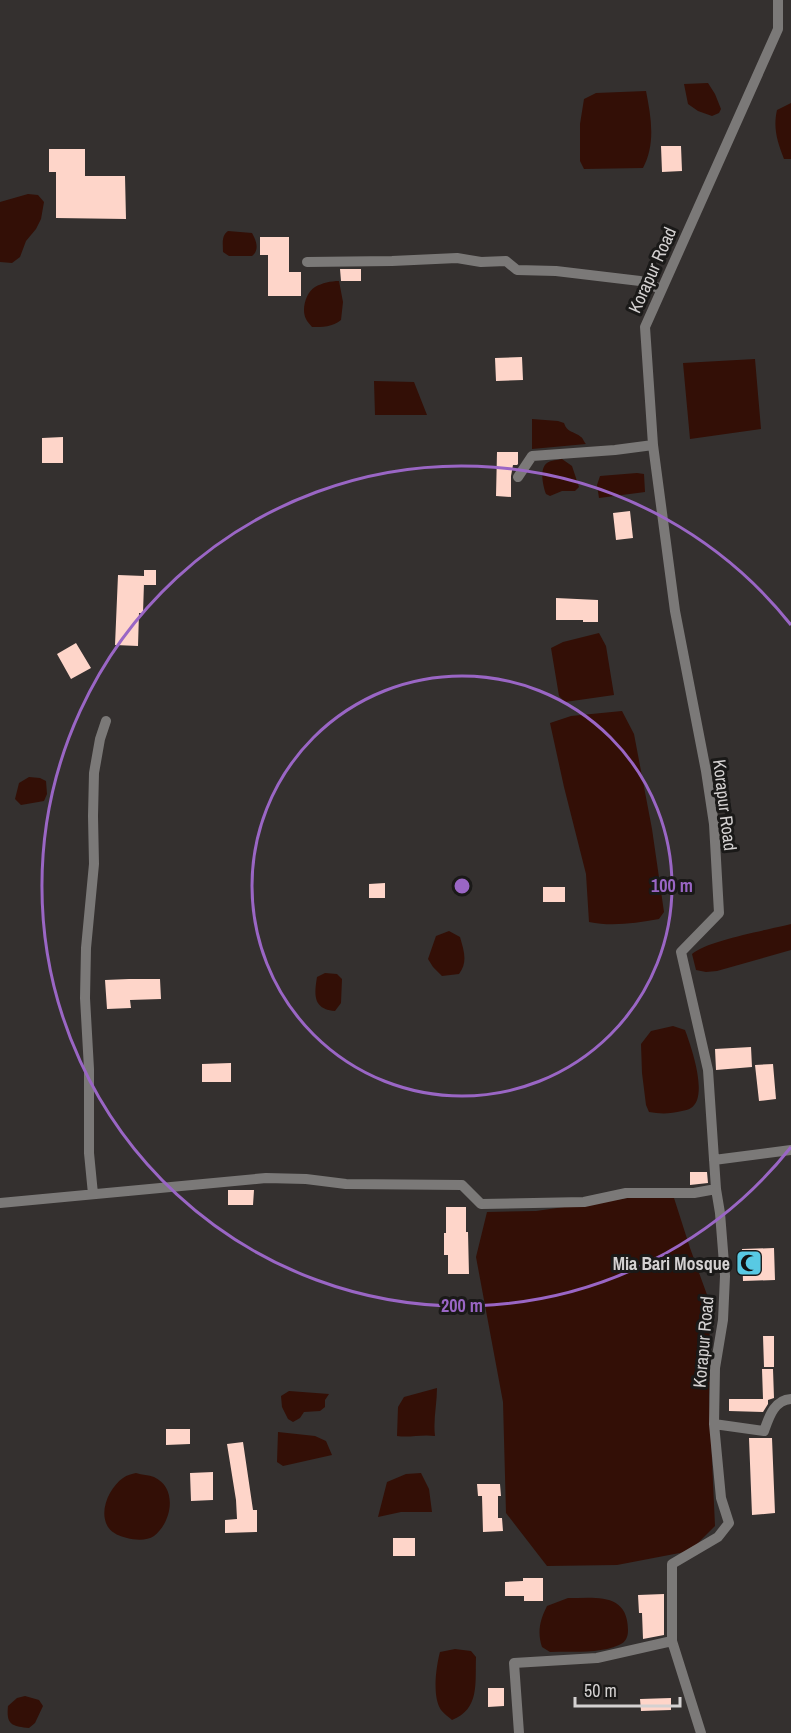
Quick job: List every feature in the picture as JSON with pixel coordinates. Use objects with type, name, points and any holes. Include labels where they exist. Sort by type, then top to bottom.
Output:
[{"type":"street","name":"Korapur Road","points":[[701,1733],[672,1641],[672,1564],[718,1537],[729,1523],[721,1498],[714,1424],[715,1368],[723,1320],[725,1276],[716,1189],[708,1070],[681,952],[719,913],[714,824],[675,611],[653,445],[645,327],[778,29],[778,0]]},
{"type":"street","points":[[307,262],[457,258],[481,262],[506,261],[517,270],[556,271],[640,281],[661,289]]},
{"type":"street","points":[[518,477],[532,456],[653,445]]},
{"type":"street","points":[[93,1194],[89,1153],[86,948],[94,864],[94,773],[106,721]]},
{"type":"street","points":[[714,1160],[791,1150]]},
{"type":"street","points":[[0,1203],[266,1178],[306,1179],[346,1185],[462,1185],[481,1204],[584,1202],[626,1193],[694,1193],[716,1189]]},
{"type":"street","points":[[714,1424],[764,1431],[773,1408],[783,1400],[791,1399]]},
{"type":"street","points":[[519,1733],[514,1664],[597,1658],[672,1641]]},
{"type":"shaded area","points":[[708,83],[721,109],[719,113],[712,116],[688,104],[684,84]]},
{"type":"shaded area","points":[[646,91],[651,120],[651,140],[643,168],[584,169],[580,161],[580,124],[584,99],[596,93]]},
{"type":"shaded area","points":[[791,103],[791,159],[784,159],[775,123],[777,110]]},
{"type":"shaded area","points":[[28,194],[38,195],[44,202],[41,219],[26,241],[20,257],[12,263],[0,262],[0,202]]},
{"type":"shaded area","points":[[228,231],[252,233],[256,245],[254,254],[252,256],[229,256],[223,252],[223,238]]},
{"type":"shaded area","points":[[339,281],[343,302],[341,320],[323,327],[312,327],[306,320],[304,311],[309,293],[321,284]]},
{"type":"shaded area","points":[[755,359],[761,429],[690,439],[683,363]]},
{"type":"shaded area","points":[[374,381],[414,382],[427,415],[375,415]]},
{"type":"shaded area","points":[[532,419],[564,423],[567,429],[582,438],[586,444],[532,449]]},
{"type":"shaded area","points":[[562,459],[572,466],[579,487],[575,491],[562,491],[550,496],[546,494],[544,487],[543,469],[549,462]]},
{"type":"shaded area","points":[[644,474],[645,492],[599,498],[597,485],[600,476]]},
{"type":"shaded area","points":[[599,633],[606,646],[614,695],[565,702],[559,696],[551,648],[563,642]]},
{"type":"shaded area","points":[[622,711],[634,734],[652,829],[664,912],[659,919],[624,924],[589,922],[586,874],[550,723],[571,716]]},
{"type":"shaded area","points":[[29,777],[46,781],[47,794],[44,801],[21,805],[15,799],[19,783]]},
{"type":"shaded area","points":[[791,924],[791,950],[717,971],[696,970],[692,954],[700,949],[724,940]]},
{"type":"shaded area","points":[[449,931],[460,937],[464,961],[459,974],[442,976],[428,959],[436,936]]},
{"type":"shaded area","points":[[325,973],[337,974],[342,979],[341,1003],[335,1011],[322,1007],[317,1000],[315,990],[317,977]]},
{"type":"shaded area","points":[[673,1026],[685,1030],[691,1047],[699,1083],[696,1102],[690,1109],[678,1112],[649,1112],[642,1073],[641,1044],[651,1031]]},
{"type":"shaded area","points":[[628,1198],[674,1198],[710,1303],[709,1397],[715,1526],[690,1551],[617,1565],[547,1566],[506,1513],[503,1402],[476,1257],[487,1212],[536,1211]]},
{"type":"shaded area","points":[[437,1388],[435,1436],[397,1436],[398,1407],[404,1397]]},
{"type":"shaded area","points":[[289,1391],[329,1394],[325,1400],[325,1407],[320,1411],[304,1412],[293,1422],[288,1419],[282,1407],[281,1396]]},
{"type":"shaded area","points":[[278,1432],[315,1436],[326,1441],[332,1455],[283,1466],[277,1462]]},
{"type":"shaded area","points":[[136,1473],[154,1477],[162,1482],[167,1489],[170,1505],[160,1530],[151,1538],[137,1540],[114,1533],[108,1527],[104,1514],[107,1500],[114,1487],[125,1477]]},
{"type":"shaded area","points":[[421,1473],[429,1489],[432,1512],[401,1512],[378,1517],[387,1482],[406,1474]]},
{"type":"shaded area","points":[[568,1598],[599,1598],[616,1603],[627,1618],[628,1633],[625,1641],[611,1648],[594,1651],[550,1652],[542,1647],[540,1626],[547,1606]]},
{"type":"shaded area","points":[[455,1649],[471,1651],[476,1657],[476,1676],[472,1702],[461,1715],[452,1720],[438,1704],[436,1682],[440,1652]]},
{"type":"shaded area","points":[[25,1696],[39,1700],[43,1706],[35,1723],[29,1728],[14,1725],[8,1717],[8,1706],[17,1698]]},
{"type":"building","points":[[661,146],[681,146],[682,171],[662,172]]},
{"type":"building","points":[[49,149],[85,149],[85,176],[125,176],[126,219],[56,218],[56,172],[49,172]]},
{"type":"building","points":[[260,237],[289,237],[289,272],[301,272],[301,296],[268,296],[268,255],[260,255]]},
{"type":"building","points":[[340,269],[361,269],[361,281],[341,281]]},
{"type":"building","points":[[522,357],[523,380],[496,381],[495,358]]},
{"type":"building","points":[[63,437],[63,463],[42,463],[42,438]]},
{"type":"building","points":[[497,452],[518,452],[518,464],[513,465],[511,476],[511,497],[496,496]]},
{"type":"building","points":[[630,511],[633,538],[616,540],[613,513]]},
{"type":"building","points":[[144,570],[156,570],[156,585],[144,585],[144,583],[143,613],[139,613],[138,646],[115,645],[118,575],[144,576]]},
{"type":"building","points":[[556,598],[598,600],[598,622],[556,620]]},
{"type":"building","points":[[76,643],[91,668],[71,679],[57,654]]},
{"type":"building","points":[[385,883],[385,898],[369,898],[369,884]]},
{"type":"building","points":[[543,887],[565,887],[565,902],[543,902]]},
{"type":"building","points":[[160,979],[161,999],[130,1000],[131,1008],[107,1009],[105,980]]},
{"type":"building","points":[[751,1047],[752,1067],[716,1070],[715,1049]]},
{"type":"building","points":[[231,1063],[231,1082],[202,1082],[202,1064]]},
{"type":"building","points":[[773,1064],[776,1099],[759,1101],[755,1065]]},
{"type":"building","points":[[690,1172],[707,1172],[708,1183],[690,1185]]},
{"type":"building","points":[[228,1190],[254,1190],[253,1205],[228,1205]]},
{"type":"building","points":[[446,1207],[466,1207],[469,1274],[448,1274],[448,1255],[444,1255]]},
{"type":"building","name":"Mia Bari Mosque","points":[[774,1248],[775,1280],[743,1281],[742,1249]]},
{"type":"building","points":[[763,1336],[774,1336],[774,1367],[764,1367]]},
{"type":"building","points":[[762,1369],[773,1369],[774,1398],[768,1400],[763,1412],[729,1411],[729,1399],[763,1399]]},
{"type":"building","points":[[166,1429],[190,1429],[190,1444],[166,1445]]},
{"type":"building","points":[[749,1438],[772,1438],[775,1513],[752,1515]]},
{"type":"building","points":[[243,1442],[253,1510],[257,1510],[257,1532],[225,1533],[225,1520],[237,1519],[227,1444]]},
{"type":"building","points":[[213,1472],[213,1500],[191,1501],[190,1473]]},
{"type":"building","points":[[477,1484],[500,1484],[498,1518],[502,1518],[503,1531],[483,1532],[482,1496],[478,1496]]},
{"type":"building","points":[[393,1538],[415,1538],[415,1556],[393,1556]]},
{"type":"building","points":[[523,1578],[543,1578],[543,1601],[524,1601],[524,1596],[505,1596],[505,1582],[523,1581]]},
{"type":"building","points":[[664,1594],[664,1635],[643,1639],[642,1613],[639,1613],[638,1595]]},
{"type":"building","points":[[488,1688],[504,1688],[504,1706],[488,1707]]},
{"type":"building","points":[[671,1698],[671,1710],[641,1711],[640,1699]]},
{"type":"place","name":"Mia Bari Mosque","points":[[749,1263]]}]
